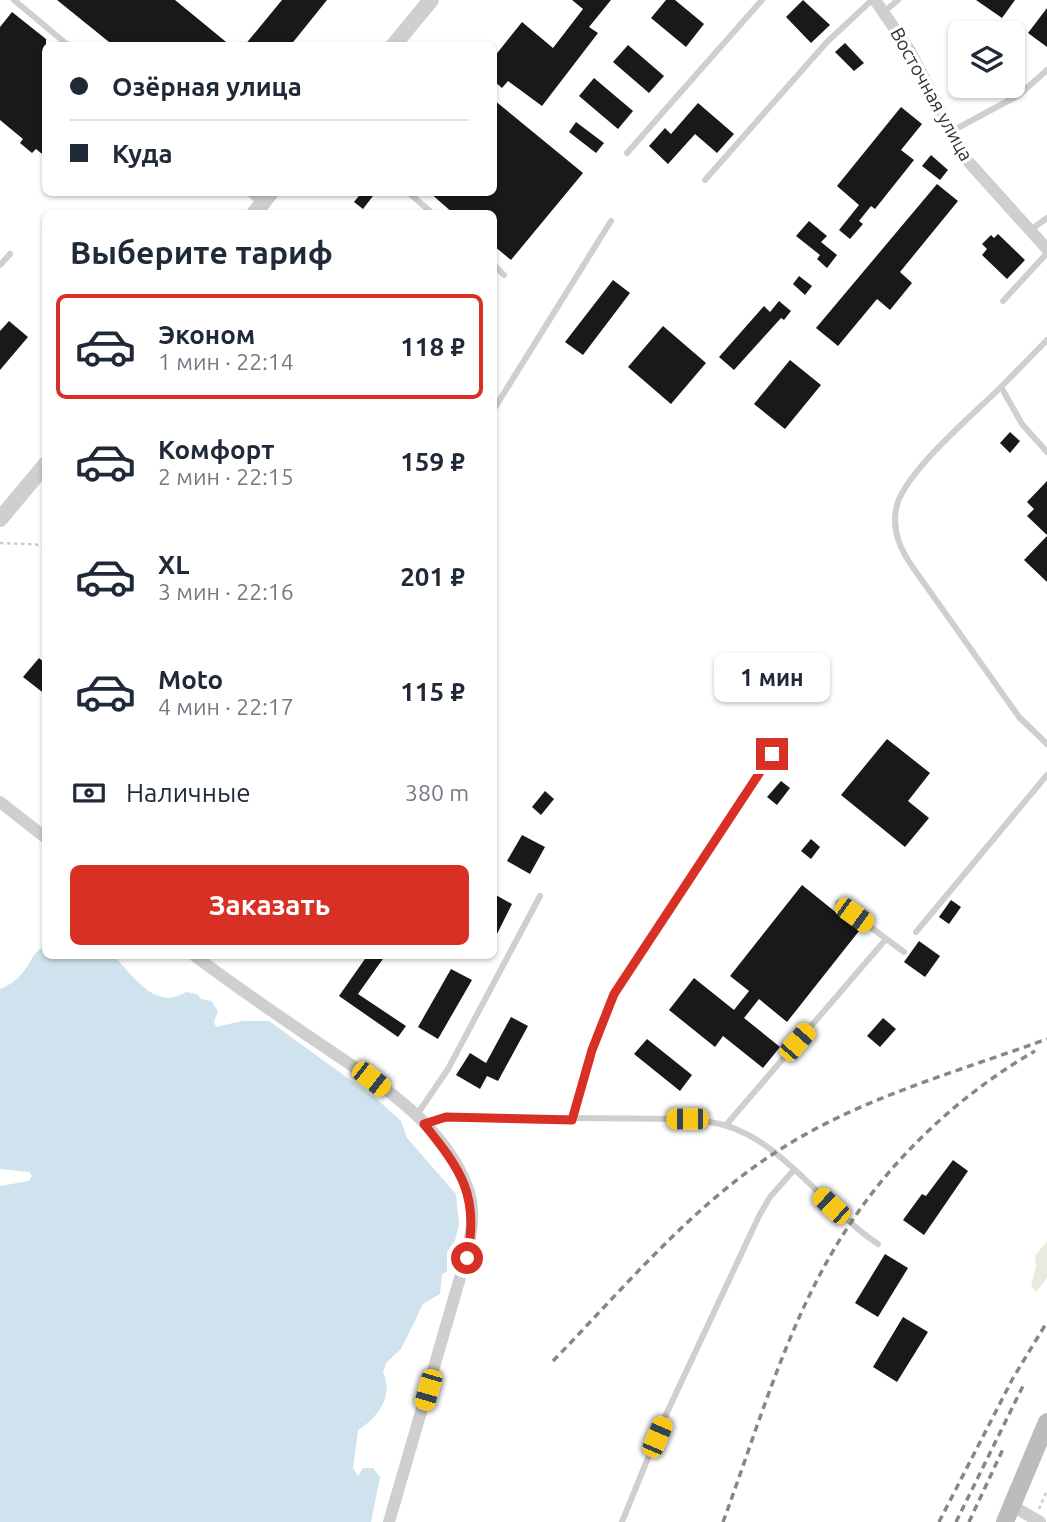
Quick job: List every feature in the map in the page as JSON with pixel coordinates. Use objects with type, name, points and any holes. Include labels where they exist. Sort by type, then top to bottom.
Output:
[{"type":"main road","points":[[1008,1514],[1047,1422]]},
{"type":"street","points":[[396,42],[431,0]]},
{"type":"street","name":"Восточная улица","points":[[874,0],[885,11],[911,51],[950,131],[980,178],[1047,251]]},
{"type":"street","points":[[0,519],[42,469]]},
{"type":"street","points":[[0,802],[42,835]]},
{"type":"street","points":[[199,959],[371,1079],[420,1120],[460,1172],[469,1191],[472,1234],[389,1522]]},
{"type":"street","points":[[1008,1514],[1038,1521]]},
{"type":"lane","points":[[14,0],[64,42]]},
{"type":"lane","points":[[627,153],[762,0]]},
{"type":"lane","points":[[705,180],[827,42],[874,0]]},
{"type":"lane","points":[[885,11],[898,0]]},
{"type":"lane","points":[[950,131],[1019,95],[1047,70]]},
{"type":"lane","points":[[413,196],[428,210]]},
{"type":"lane","points":[[1029,231],[1047,218]]},
{"type":"lane","points":[[497,404],[611,221]]},
{"type":"lane","points":[[1003,301],[1047,251]]},
{"type":"lane","points":[[0,265],[10,254]]},
{"type":"lane","points":[[497,268],[505,275]]},
{"type":"lane","points":[[1047,340],[911,479],[900,497],[895,525],[904,555],[1019,717],[1047,744]]},
{"type":"lane","points":[[1001,387],[1022,424],[1047,452]]},
{"type":"lane","points":[[572,1120],[592,1050],[614,994],[772,754]]},
{"type":"lane","points":[[916,932],[1047,775]]},
{"type":"lane","points":[[420,1120],[540,896]]},
{"type":"lane","points":[[838,904],[904,951]]},
{"type":"lane","points":[[726,1125],[886,939]]},
{"type":"lane","points":[[420,1120],[446,1117],[687,1119],[726,1125],[759,1141],[855,1228],[878,1244]]},
{"type":"lane","points":[[622,1522],[663,1421],[759,1216],[770,1197],[793,1171]]},
{"type":"path","points":[[0,543],[42,545]]},
{"type":"path","points":[[1038,1521],[1047,1490]]},
{"type":"shaded area","points":[[1047,1241],[1047,1278],[1036,1292],[1031,1286],[1036,1266],[1035,1256]]},
{"type":"water","points":[[42,948],[42,959],[117,959],[137,981],[154,994],[175,997],[186,992],[211,1001],[218,1011],[214,1022],[216,1027],[242,1021],[269,1021],[378,1100],[401,1121],[407,1138],[456,1194],[459,1225],[454,1244],[447,1252],[447,1272],[442,1274],[440,1294],[423,1304],[401,1349],[386,1363],[383,1372],[387,1389],[382,1406],[372,1419],[358,1430],[353,1468],[358,1476],[363,1468],[373,1468],[380,1477],[371,1522],[0,1522],[0,1186],[29,1181],[32,1176],[29,1172],[0,1169],[0,989],[18,978]]},
{"type":"building","points":[[57,0],[175,0],[226,42],[109,42]]},
{"type":"building","points":[[282,0],[327,0],[293,42],[247,42]]},
{"type":"building","points":[[572,0],[611,0],[589,27],[598,33],[542,106],[508,81],[502,88],[497,84],[497,53],[522,22],[553,48],[583,9]]},
{"type":"building","points":[[666,0],[675,0],[704,24],[686,47],[651,18]]},
{"type":"building","points":[[803,0],[830,25],[811,43],[786,17]]},
{"type":"building","points":[[976,0],[1015,0],[1002,18]]},
{"type":"building","points":[[1047,8],[1047,47],[1028,33]]},
{"type":"building","points":[[12,12],[46,39],[46,42],[42,42],[42,154],[36,149],[32,153],[20,143],[23,139],[0,120],[0,27]]},
{"type":"building","points":[[845,43],[864,63],[854,71],[835,52]]},
{"type":"building","points":[[628,45],[664,76],[649,93],[613,62]]},
{"type":"building","points":[[594,78],[633,111],[618,129],[579,96]]},
{"type":"building","points":[[497,102],[583,173],[511,260],[497,248],[497,210],[449,210],[434,196],[497,196]]},
{"type":"building","points":[[698,103],[734,134],[717,153],[695,134],[668,164],[649,146],[665,128],[671,134]]},
{"type":"building","points":[[901,107],[922,124],[901,150],[914,160],[875,209],[871,206],[859,221],[863,224],[850,239],[839,230],[859,205],[837,186]]},
{"type":"building","points":[[576,122],[604,143],[596,153],[569,132]]},
{"type":"building","points":[[931,155],[948,170],[940,180],[922,166]]},
{"type":"building","points":[[937,184],[958,201],[900,272],[912,283],[890,310],[877,299],[838,346],[816,328]]},
{"type":"building","points":[[359,196],[373,196],[363,209],[354,202]]},
{"type":"building","points":[[809,221],[827,236],[821,242],[837,255],[827,268],[817,259],[820,255],[796,236]]},
{"type":"building","points":[[998,234],[1025,260],[1007,279],[982,255],[987,249],[982,244],[991,235],[994,238]]},
{"type":"building","points":[[799,276],[812,286],[805,295],[793,284]]},
{"type":"building","points":[[613,280],[630,293],[583,355],[565,342]]},
{"type":"building","points":[[779,301],[791,311],[784,320],[781,318],[734,370],[719,357],[764,306],[770,312]]},
{"type":"building","points":[[9,321],[28,337],[0,370],[0,331]]},
{"type":"building","points":[[663,326],[706,363],[671,404],[628,367]]},
{"type":"building","points":[[790,360],[821,385],[785,429],[754,404]]},
{"type":"building","points":[[1010,432],[1020,441],[1010,453],[1000,443]]},
{"type":"building","points":[[1047,481],[1047,535],[1027,516],[1034,509],[1027,502]]},
{"type":"building","points":[[1047,536],[1047,582],[1024,560]]},
{"type":"building","points":[[39,658],[42,661],[42,692],[23,677]]},
{"type":"building","points":[[887,739],[930,773],[908,801],[929,818],[905,847],[841,795]]},
{"type":"building","points":[[781,781],[790,788],[777,805],[767,797]]},
{"type":"building","points":[[545,791],[554,799],[541,815],[532,807]]},
{"type":"building","points":[[522,835],[545,847],[530,874],[507,861]]},
{"type":"building","points":[[811,839],[820,847],[811,859],[801,851]]},
{"type":"building","points":[[802,885],[859,931],[787,1022],[759,999],[744,1018],[780,1047],[763,1068],[723,1036],[715,1047],[669,1010],[694,978],[734,1010],[749,991],[730,976]]},
{"type":"building","points":[[497,896],[512,904],[497,934]]},
{"type":"building","points":[[951,900],[961,907],[949,924],[939,917]]},
{"type":"building","points":[[919,941],[940,956],[925,977],[904,962]]},
{"type":"building","points":[[365,959],[383,959],[358,994],[406,1026],[398,1037],[339,996]]},
{"type":"building","points":[[451,969],[472,980],[438,1039],[418,1027]]},
{"type":"building","points":[[511,1017],[528,1026],[498,1081],[487,1076],[480,1089],[456,1075],[470,1053],[486,1063]]},
{"type":"building","points":[[883,1018],[896,1029],[880,1047],[867,1036]]},
{"type":"building","points":[[647,1039],[692,1075],[680,1091],[634,1054]]},
{"type":"building","points":[[953,1160],[968,1171],[924,1235],[903,1220],[922,1194],[926,1196]]},
{"type":"building","points":[[885,1254],[908,1268],[878,1317],[855,1303]]},
{"type":"building","points":[[903,1317],[928,1332],[897,1382],[873,1367]]},
{"type":"railway","points":[[553,1361],[685,1225],[713,1199],[773,1154],[872,1102],[1047,1039]]},
{"type":"railway","points":[[723,1522],[793,1331],[829,1258],[850,1224],[888,1173],[932,1127],[982,1086],[1035,1051]]},
{"type":"railway","points":[[939,1522],[1013,1378],[1047,1322]]},
{"type":"railway","points":[[956,1522],[1023,1386]]},
{"type":"railway","points":[[969,1522],[1003,1449]]},
{"type":"route","points":[[467,1258],[472,1234],[469,1191],[460,1172],[424,1124],[430,1119],[446,1117],[572,1120],[592,1050],[614,994],[772,754]]}]
